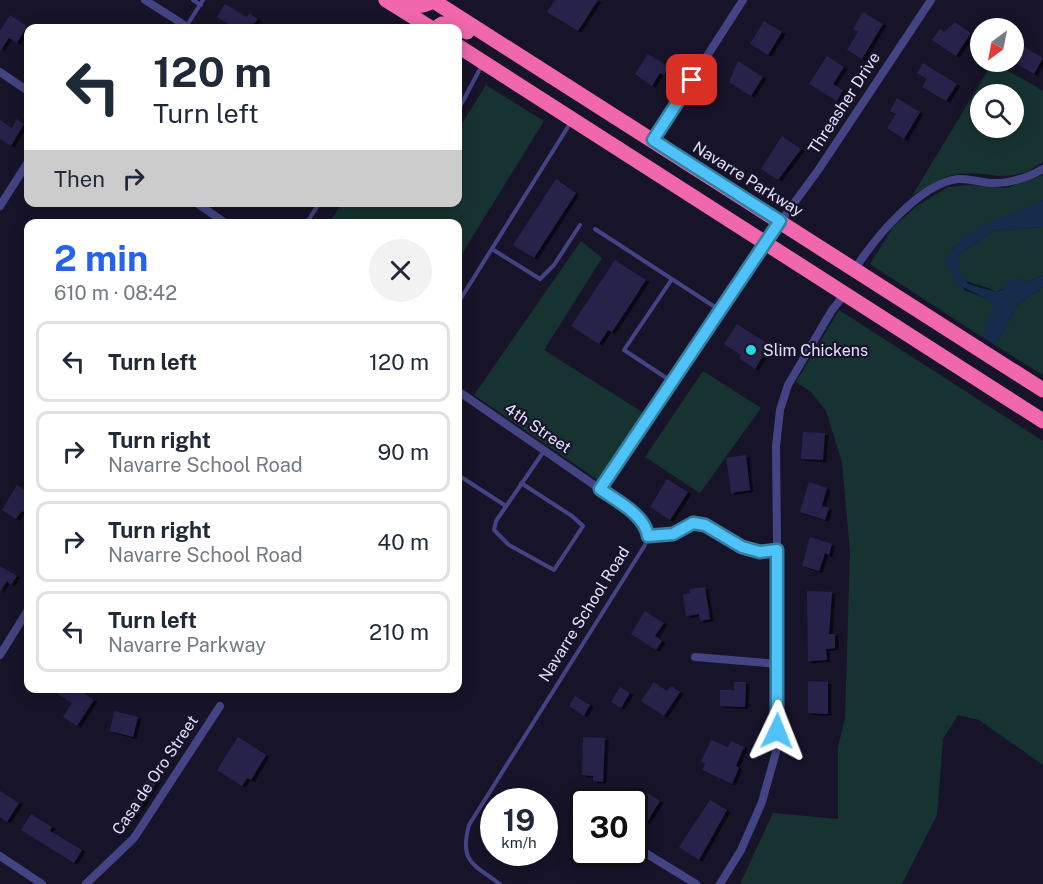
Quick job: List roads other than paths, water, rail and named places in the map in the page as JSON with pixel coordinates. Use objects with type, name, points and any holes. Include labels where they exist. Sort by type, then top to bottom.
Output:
[{"type":"highway","points":[[386,0],[425,24]]},
{"type":"highway","points":[[400,0],[412,7],[423,6],[433,0]]},
{"type":"highway","name":"Navarre Parkway","points":[[433,0],[1043,390]]},
{"type":"highway","points":[[462,29],[565,94],[584,97]]},
{"type":"highway","points":[[462,49],[1043,421]]},
{"type":"street","points":[[145,0],[182,24]]},
{"type":"street","points":[[653,140],[743,0]]},
{"type":"street","name":"Threasher Drive","points":[[780,221],[819,168],[931,0]]},
{"type":"street","points":[[0,72],[24,88]]},
{"type":"street","points":[[0,206],[24,168]]},
{"type":"street","points":[[855,269],[889,223],[914,201],[947,182],[970,179],[1006,182],[1043,169]]},
{"type":"street","points":[[202,207],[220,219]]},
{"type":"street","points":[[600,489],[780,221]]},
{"type":"street","points":[[720,884],[741,850],[772,774],[776,752],[778,663],[776,446],[780,410],[788,385],[832,310],[845,294]]},
{"type":"street","name":"4th Street","points":[[462,394],[600,489]]},
{"type":"street","points":[[0,655],[24,616]]},
{"type":"street","points":[[695,657],[778,663]]},
{"type":"street","name":"Casa de Oro Street","points":[[86,884],[134,838],[220,706]]},
{"type":"street","points":[[648,855],[696,884]]},
{"type":"street","points":[[0,856],[42,884]]},
{"type":"lane","points":[[190,24],[202,2],[194,0]]},
{"type":"lane","points":[[463,101],[484,63]]},
{"type":"lane","points":[[462,297],[573,119]]},
{"type":"lane","points":[[492,249],[540,279],[554,265],[580,225]]},
{"type":"lane","points":[[595,229],[719,310]]},
{"type":"lane","points":[[671,381],[624,350],[672,279]]},
{"type":"lane","points":[[522,483],[572,516],[583,526],[557,567],[549,569],[497,535],[494,530],[496,521],[544,450]]},
{"type":"lane","points":[[462,478],[506,506]]},
{"type":"lane","name":"Navarre School Road","points":[[500,884],[471,863],[464,845],[469,825],[645,545],[648,536],[646,526],[638,517],[600,489]]},
{"type":"lane","points":[[648,536],[673,534],[693,523],[705,525],[742,547],[760,552],[777,550]]},
{"type":"water","points":[[1043,200],[1043,227],[993,231],[958,255],[959,270],[968,284],[996,292],[1002,290],[1010,280],[1023,278],[1028,282],[1043,275],[1043,287],[1019,303],[995,345],[982,337],[988,318],[995,310],[987,299],[957,284],[945,261],[955,247],[977,228]]},
{"type":"place","name":"Slim Chickens","points":[[751,350]]}]
